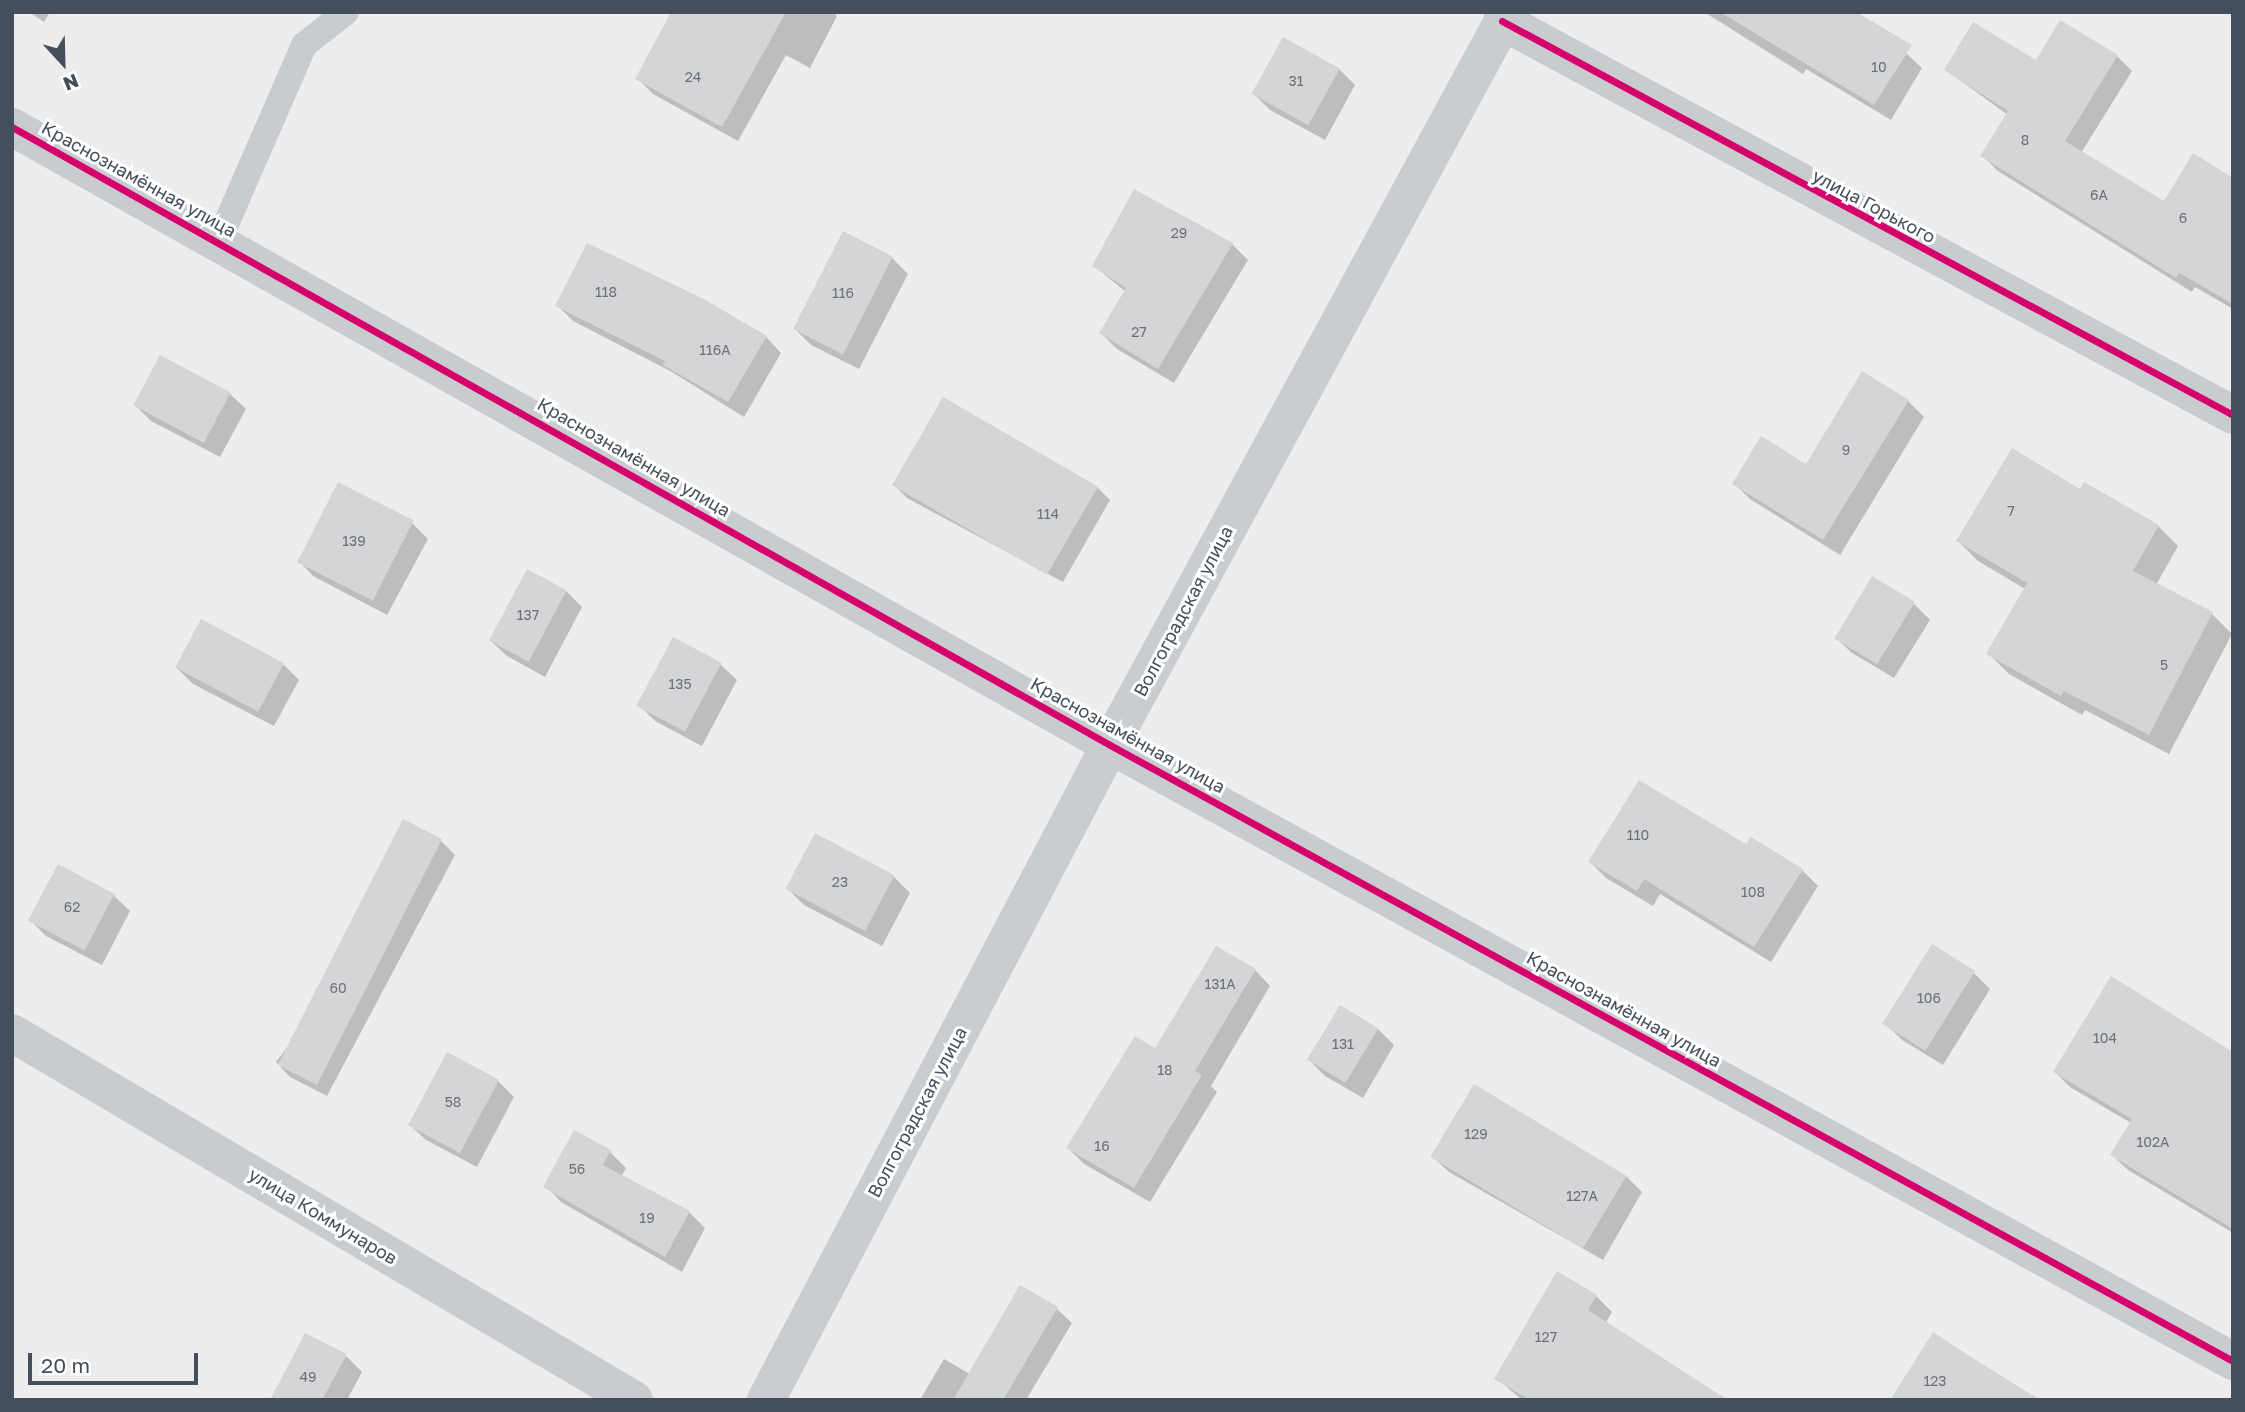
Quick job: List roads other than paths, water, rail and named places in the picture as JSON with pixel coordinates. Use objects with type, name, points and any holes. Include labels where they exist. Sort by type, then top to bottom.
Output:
[{"type":"main road","name":"Волгоградская улица","points":[[766,1400],[1110,745],[1505,17]]},
{"type":"street","name":"улица Горького","points":[[1505,17],[2233,415]]},
{"type":"street","name":"Краснознамённая улица","points":[[12,127],[219,240],[1110,745],[2233,1361]]},
{"type":"street","name":"улица Коммунаров","points":[[12,1033],[634,1400]]},
{"type":"lane","points":[[219,240],[304,45],[346,12]]}]
